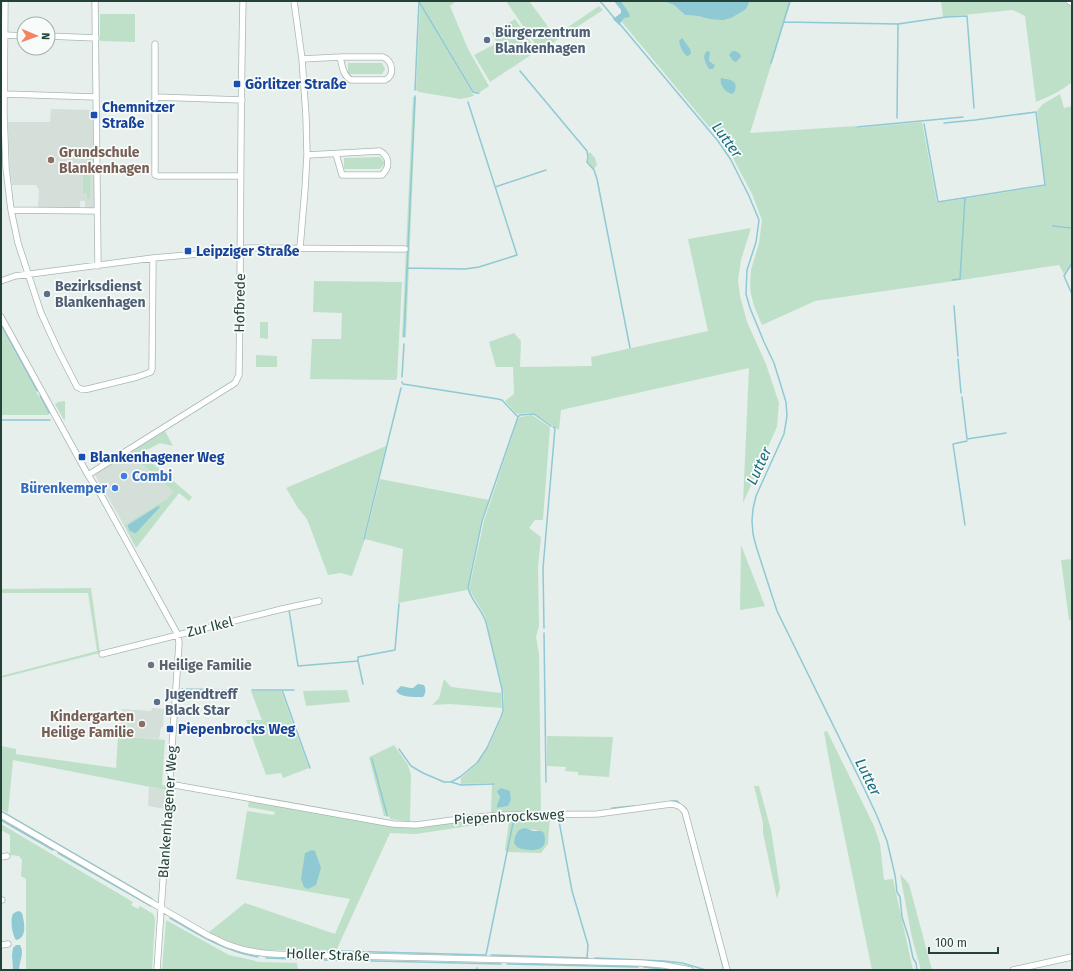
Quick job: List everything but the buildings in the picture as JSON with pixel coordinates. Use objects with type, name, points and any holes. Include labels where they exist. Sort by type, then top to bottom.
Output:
[{"type":"street","points":[[5,1],[3,69],[5,94],[3,113],[6,168],[18,243],[46,326],[77,387],[83,390],[137,377],[151,372],[153,258]]},
{"type":"street","points":[[95,1],[98,266]]},
{"type":"street","name":"Hofbrede","points":[[88,475],[234,383],[239,375],[243,1]]},
{"type":"street","points":[[294,1],[302,59],[307,155],[300,248]]},
{"type":"street","points":[[5,35],[16,36]]},
{"type":"street","points":[[56,36],[96,38]]},
{"type":"street","points":[[155,44],[155,175],[240,176]]},
{"type":"street","points":[[302,59],[340,57],[383,57],[387,59],[390,64],[391,75],[385,80],[350,80],[345,76],[340,57]]},
{"type":"street","points":[[5,94],[96,97]]},
{"type":"street","points":[[155,97],[242,100]]},
{"type":"street","points":[[307,155],[380,151],[387,159],[388,166],[382,175],[342,175],[336,154]]},
{"type":"street","points":[[12,210],[97,211]]},
{"type":"street","points":[[1,281],[15,276],[153,258],[240,250],[247,248],[406,249]]},
{"type":"street","name":"Blankenhagener Weg","points":[[1,317],[178,635],[179,643],[157,970]]},
{"type":"street","name":"Zur Ikel","points":[[102,654],[319,601]]},
{"type":"street","name":"Piepenbrocksweg","points":[[169,784],[392,824],[416,825],[468,818],[597,814],[670,804],[678,805],[685,812],[727,970]]},
{"type":"street","name":"Holler Straße","points":[[1,815],[209,936],[231,946],[247,951],[262,953],[642,963],[690,970]]},
{"type":"street","points":[[1,945],[8,944]]},
{"type":"street","points":[[1013,970],[1072,957]]},
{"type":"shaded area","name":"Grundschule Blankenhagen","points":[[51,109],[94,110],[93,208],[85,209],[85,201],[80,201],[80,209],[38,207],[39,190],[36,185],[12,185],[8,122],[50,122]]},
{"type":"shaded area","points":[[129,452],[173,491],[168,498],[124,525],[95,475],[96,472]]},
{"type":"shaded area","name":"Kindergarten Heilige Familie","points":[[152,708],[164,709],[163,727],[161,727],[159,739],[120,736],[122,709],[151,711]]},
{"type":"shaded area","points":[[149,787],[166,790],[165,809],[148,806]]},
{"type":"green space","points":[[420,1],[456,1],[450,6],[468,49],[489,86],[480,92],[474,92]]},
{"type":"green space","points":[[506,1],[529,1],[555,36],[599,6],[603,10],[540,51]]},
{"type":"green space","points":[[621,1],[663,1],[674,5],[685,15],[709,19],[746,9],[750,1],[791,1],[750,133],[856,126],[857,128],[922,122],[937,203],[1044,186],[1037,111],[1043,104],[1060,94],[1064,108],[1072,106],[1072,227],[1050,226],[1072,228],[1072,262],[1064,274],[1059,265],[815,301],[762,325],[754,306],[750,285],[751,270],[759,243],[762,220],[752,194],[733,158],[720,140],[621,21],[629,13]]},
{"type":"green space","points":[[941,1],[1063,1],[1072,6],[1072,82],[1055,94],[1036,102],[1025,16],[1013,10],[943,17]]},
{"type":"green space","points":[[420,4],[474,96],[461,99],[419,92],[416,90]]},
{"type":"green space","points":[[100,14],[135,14],[135,42],[100,41]]},
{"type":"green space","points":[[515,19],[537,51],[490,82],[474,55],[497,43],[492,33]]},
{"type":"green space","points":[[348,63],[382,63],[385,69],[382,74],[348,74]]},
{"type":"green space","points":[[413,97],[416,97],[406,337],[402,337]]},
{"type":"green space","points":[[87,151],[91,151],[90,199],[87,199],[87,194],[83,193],[83,163],[87,162]]},
{"type":"green space","points":[[590,152],[595,158],[597,165],[594,169],[588,162],[588,154]]},
{"type":"green space","points":[[380,157],[385,163],[380,169],[344,169],[344,158]]},
{"type":"green space","points":[[751,228],[741,260],[738,280],[740,296],[747,322],[766,364],[779,403],[777,427],[743,503],[749,368],[561,410],[559,430],[533,413],[517,414],[505,401],[514,394],[513,367],[496,367],[489,342],[514,333],[521,341],[520,367],[592,366],[591,357],[708,331],[688,239]]},
{"type":"green space","points":[[314,281],[402,282],[396,380],[310,379],[312,339],[341,339],[342,313],[313,312]]},
{"type":"green space","points":[[260,322],[268,322],[268,339],[260,338]]},
{"type":"green space","points":[[1,327],[49,415],[1,415]]},
{"type":"green space","points":[[256,355],[277,356],[277,367],[256,367]]},
{"type":"green space","points":[[65,401],[65,419],[64,420],[55,404]]},
{"type":"green space","points":[[532,415],[550,427],[543,520],[535,520],[529,528],[541,537],[538,567],[539,626],[536,637],[539,654],[541,812],[491,813],[492,783],[461,784],[461,778],[477,764],[488,748],[504,711],[504,697],[487,622],[469,589],[484,521],[518,419],[520,417]],"holes":[[[510,791],[511,800],[508,806],[497,808],[500,797],[498,795]]]},
{"type":"green space","points":[[165,431],[173,446],[160,443],[141,453],[192,497],[189,501],[179,493],[136,548],[124,525],[168,498],[173,491],[129,452]]},
{"type":"green space","points":[[386,446],[363,539],[365,539],[352,576],[341,573],[328,575],[307,519],[298,508],[286,488]]},
{"type":"green space","points":[[380,479],[489,500],[481,521],[467,590],[398,603],[403,549],[365,539]]},
{"type":"green space","points":[[741,545],[765,606],[740,610]]},
{"type":"green space","points":[[1072,559],[1072,620],[1069,620],[1061,560]]},
{"type":"green space","points":[[91,588],[100,653],[1,678],[1,676],[97,651],[88,593],[1,593],[1,589]]},
{"type":"green space","points":[[444,679],[451,687],[501,693],[502,708],[450,704],[432,705],[439,698]]},
{"type":"green space","points":[[347,690],[350,702],[306,706],[303,691]]},
{"type":"green space","points":[[251,691],[281,691],[309,768],[283,778],[281,773],[266,775],[246,720],[262,720]]},
{"type":"green space","points":[[827,731],[874,826],[880,844],[884,880],[893,879],[913,970],[872,970],[832,776],[824,732]]},
{"type":"green space","points":[[118,736],[165,740],[162,785],[166,786],[166,790],[13,760],[8,813],[1,809],[1,746],[16,749],[16,754],[116,768]]},
{"type":"green space","points":[[547,736],[613,737],[609,777],[578,775],[578,772],[565,771],[566,767],[547,766]]},
{"type":"green space","points":[[394,745],[408,765],[411,775],[410,822],[390,819],[390,817],[384,816],[369,757]]},
{"type":"green space","points":[[754,786],[759,786],[771,830],[780,888],[777,899],[763,833],[763,823]]},
{"type":"green space","points":[[249,801],[393,826],[415,828],[468,820],[550,816],[548,844],[541,853],[508,852],[505,850],[509,822],[416,834],[390,833],[336,951],[261,950],[232,943],[209,932],[245,903],[335,934],[350,899],[236,879],[247,811],[274,815],[275,812],[248,807]],"holes":[[[522,829],[537,830],[537,850],[522,849],[516,834],[518,831]]]},
{"type":"green space","points":[[1,824],[133,902],[131,905],[138,909],[140,906],[153,914],[155,919],[152,970],[26,970],[26,879],[21,876],[22,860],[19,856],[10,855],[10,835],[1,830]]},
{"type":"green space","points":[[900,874],[909,884],[932,970],[921,970],[912,938]]},
{"type":"green space","points":[[166,920],[229,955],[260,962],[297,963],[298,970],[162,970]]},
{"type":"water","points":[[614,1],[621,1],[630,17],[624,18],[619,25],[613,19],[621,13],[621,10]]},
{"type":"water","points":[[663,1],[750,1],[746,9],[731,18],[723,20],[685,15],[674,5]]},
{"type":"water","points":[[682,38],[690,49],[690,55],[687,56],[681,48],[679,41]]},
{"type":"water","points":[[707,51],[710,52],[710,62],[715,65],[713,69],[709,69],[705,60],[704,56]]},
{"type":"water","points":[[732,51],[739,53],[741,56],[736,62],[733,61],[729,55]]},
{"type":"water","points":[[721,78],[731,80],[735,83],[736,86],[732,94],[723,88]]},
{"type":"water","points":[[158,506],[160,507],[136,533],[129,530],[128,525]]},
{"type":"water","points":[[418,684],[425,686],[423,697],[404,696],[396,691],[401,686],[413,688]]},
{"type":"water","points":[[501,788],[510,791],[511,800],[508,806],[497,808],[500,797],[497,791]]},
{"type":"water","points":[[525,828],[544,833],[545,841],[541,848],[531,850],[517,847],[514,843],[516,833]]},
{"type":"water","points":[[312,850],[315,851],[321,868],[316,885],[308,889],[304,887],[301,879],[305,853]]},
{"type":"water","points":[[19,911],[22,913],[24,920],[24,933],[20,939],[16,940],[13,931],[12,916],[15,912]]},
{"type":"water","points":[[16,945],[20,945],[22,954],[19,970],[13,970],[12,955],[13,948]]},
{"type":"waterway","points":[[415,90],[419,1]]},
{"type":"waterway","name":"Lutter","points":[[600,1],[615,19]]},
{"type":"waterway","points":[[771,63],[790,1]]},
{"type":"waterway","points":[[419,2],[473,92],[479,93]]},
{"type":"waterway","points":[[784,22],[898,24],[946,17],[967,16],[974,108]]},
{"type":"waterway","name":"Lutter","points":[[619,23],[718,141],[731,160],[759,220],[756,242],[747,270],[746,294],[750,308],[774,363],[786,402],[787,416],[784,434],[756,496],[752,521],[753,534],[777,611],[863,786],[887,841],[895,875],[897,892],[900,897],[902,917],[917,970]]},
{"type":"waterway","points":[[897,118],[898,24]]},
{"type":"waterway","points":[[520,71],[587,151],[587,162],[594,170],[597,179],[630,348]]},
{"type":"waterway","points":[[404,337],[415,96]]},
{"type":"waterway","points":[[407,268],[465,269],[479,267],[517,255],[468,102]]},
{"type":"waterway","points":[[924,124],[938,202],[1045,185],[1036,112],[944,123]]},
{"type":"waterway","points":[[857,127],[963,117]]},
{"type":"waterway","points":[[495,187],[546,170]]},
{"type":"waterway","points":[[952,280],[960,279],[965,198]]},
{"type":"waterway","points":[[1052,226],[1072,228]]},
{"type":"waterway","points":[[1072,263],[1064,276],[1072,294]]},
{"type":"waterway","points":[[954,306],[958,356]]},
{"type":"waterway","points":[[1,325],[37,391]]},
{"type":"waterway","points":[[402,377],[404,344]]},
{"type":"waterway","points":[[958,359],[961,393]]},
{"type":"waterway","points":[[402,382],[403,384],[502,400],[518,417]]},
{"type":"waterway","points":[[364,539],[401,388]]},
{"type":"waterway","points":[[40,396],[49,413]]},
{"type":"waterway","points":[[962,397],[967,439],[1006,433]]},
{"type":"waterway","points":[[518,417],[520,415],[534,414],[551,426]]},
{"type":"waterway","points":[[399,749],[411,766],[444,782],[451,782],[460,777],[477,763],[487,748],[501,717],[503,711],[502,689],[486,622],[468,588],[482,521],[518,417]]},
{"type":"waterway","points":[[1,420],[50,420]]},
{"type":"waterway","points":[[544,628],[543,568],[555,428],[553,427]]},
{"type":"waterway","points":[[965,525],[953,444],[967,441]]},
{"type":"waterway","points":[[358,661],[358,657],[395,650],[399,604]]},
{"type":"waterway","points":[[289,610],[298,666],[358,661],[363,684]]},
{"type":"waterway","points":[[544,633],[546,782]]},
{"type":"waterway","points":[[182,689],[235,690]]},
{"type":"waterway","points":[[252,690],[294,690]]},
{"type":"waterway","points":[[282,690],[310,768]]},
{"type":"waterway","points":[[372,759],[387,815]]},
{"type":"waterway","points":[[451,782],[461,785],[494,784]]},
{"type":"waterway","points":[[671,801],[677,801],[679,803]]},
{"type":"waterway","points":[[612,808],[634,806]]},
{"type":"waterway","points":[[1,811],[152,899]]},
{"type":"waterway","points":[[682,811],[724,970]]},
{"type":"waterway","points":[[340,951],[486,955],[514,818],[556,817],[559,821],[572,891],[588,945],[587,958]]},
{"type":"waterway","points":[[1,820],[53,850]]},
{"type":"waterway","points":[[58,853],[151,906]]},
{"type":"waterway","points":[[170,918],[223,947],[246,955],[258,957]]},
{"type":"waterway","points":[[491,955],[588,958]]},
{"type":"waterway","points":[[266,958],[328,960]]},
{"type":"waterway","points":[[595,958],[664,961],[682,963],[706,970]]},
{"type":"waterway","points":[[333,960],[501,964]]},
{"type":"waterway","points":[[507,964],[638,967]]},
{"type":"waterway","points":[[644,967],[670,970]]},
{"type":"place","name":"Bürgerzentrum Blankenhagen","points":[[487,40]]},
{"type":"place","name":"Görlitzer Straße","points":[[237,84]]},
{"type":"place","name":"Chemnitzer Straße","points":[[94,115]]},
{"type":"place","name":"Grundschule Blankenhagen","points":[[51,160]]},
{"type":"place","name":"Leipziger Straße","points":[[188,251]]},
{"type":"place","name":"Bezirksdienst Blankenhagen","points":[[47,294]]},
{"type":"place","name":"Blankenhagener Weg","points":[[82,457]]},
{"type":"place","name":"Combi","points":[[124,476]]},
{"type":"place","name":"Bürenkemper","points":[[115,488]]},
{"type":"place","name":"Heilige Familie","points":[[151,665]]},
{"type":"place","name":"Jugendtreff Black Star","points":[[157,702]]},
{"type":"place","name":"Kindergarten Heilige Familie","points":[[142,724]]},
{"type":"place","name":"Piepenbrocks Weg","points":[[170,729]]}]
